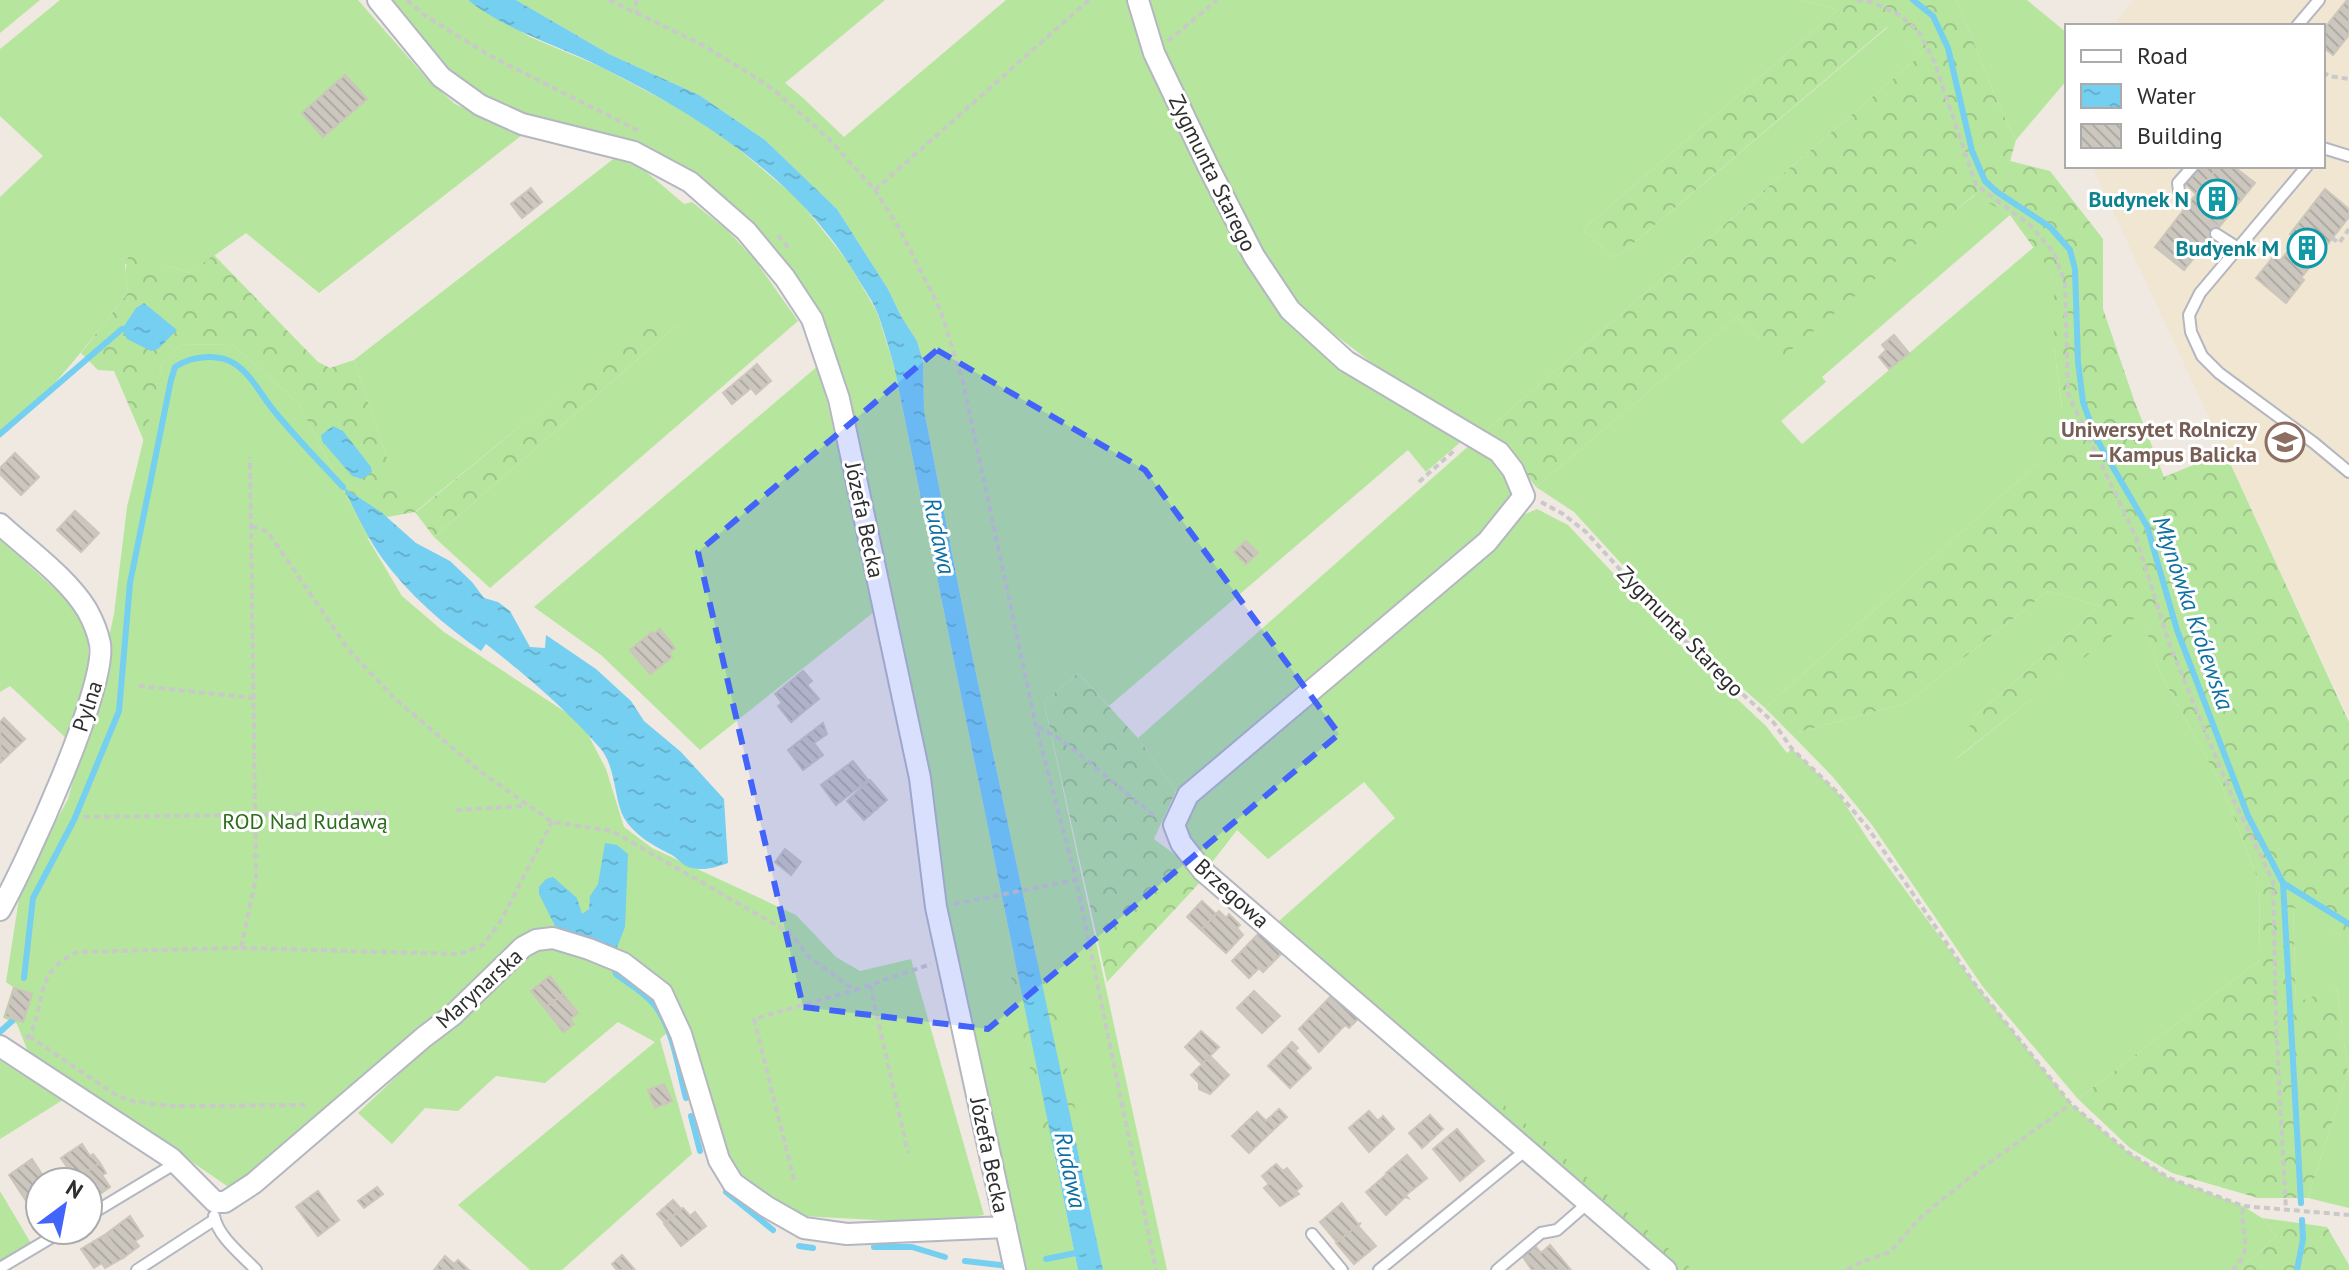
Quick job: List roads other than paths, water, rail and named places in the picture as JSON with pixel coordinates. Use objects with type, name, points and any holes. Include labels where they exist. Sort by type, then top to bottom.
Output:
[{"type":"street","name":"Józefa Becka","points":[[378,0],[441,77],[480,105],[522,124],[634,152],[690,182],[735,219],[757,243],[812,319],[839,399],[914,749],[936,907],[1015,1270]]},
{"type":"street","name":"Zygmunta Starego","points":[[1138,0],[1154,53],[1254,256],[1290,310],[1346,361],[1499,452],[1513,470],[1524,496],[1487,542],[1188,795],[1174,825]]},
{"type":"street","name":"Pylna","points":[[0,524],[73,591],[86,609],[100,644],[98,674],[74,747],[0,910]]},
{"type":"street","name":"Brzegowa","points":[[1174,825],[1181,843],[1203,871],[1666,1270]]},
{"type":"street","name":"Marynarska","points":[[215,1211],[254,1183],[453,1015],[523,947],[536,940],[553,938],[623,963],[662,993],[681,1034],[719,1160],[733,1183],[767,1207],[804,1228],[847,1234],[1006,1227]]},
{"type":"street","points":[[3,1048],[176,1163],[215,1211]]},
{"type":"lane","points":[[2299,24],[2319,0]]},
{"type":"lane","points":[[2325,149],[2349,156]]},
{"type":"lane","points":[[2184,200],[2178,183],[2191,168]]},
{"type":"lane","points":[[2305,168],[2200,293],[2189,315],[2191,332],[2202,356],[2219,373],[2349,472]]},
{"type":"lane","points":[[2216,234],[2238,248]]},
{"type":"lane","points":[[1379,1270],[1526,1150]]},
{"type":"lane","points":[[104,1206],[176,1163]]},
{"type":"lane","points":[[1497,1270],[1541,1233],[1557,1230],[1588,1203]]},
{"type":"lane","points":[[137,1270],[215,1211],[225,1236],[256,1270]]},
{"type":"lane","points":[[1312,1234],[1342,1270]]},
{"type":"lane","points":[[0,1268],[37,1246]]},
{"type":"water","name":"Rudawa","points":[[468,0],[516,0],[609,54],[699,95],[765,140],[837,209],[917,341],[923,361],[924,410],[971,650],[1103,1270],[1078,1270],[894,366],[874,304],[834,242],[807,210],[746,154],[640,87],[516,30]]},
{"type":"water","points":[[144,303],[177,330],[158,349],[151,351],[127,339],[122,329],[136,308]]},
{"type":"water","points":[[333,426],[343,431],[371,467],[372,472],[362,479],[352,476],[322,441],[321,435]]},
{"type":"water","points":[[343,487],[381,512],[416,543],[450,561],[484,598],[498,602],[510,611],[530,647],[545,648],[546,635],[596,669],[631,701],[644,721],[681,752],[724,799],[728,863],[706,869],[689,867],[634,830],[621,811],[609,764],[600,748],[560,706],[516,668],[486,644],[481,651],[440,620],[415,596],[376,550]]},
{"type":"water","points":[[605,843],[617,845],[628,854],[625,927],[616,950],[555,926],[539,894],[539,887],[546,879],[553,877],[577,898],[582,914],[589,909],[590,896],[598,884]]},
{"type":"waterway","name":"Młynówka Królewska","points":[[1913,0],[1933,16],[1948,48],[1972,151],[1985,181],[2050,227],[2070,250],[2075,269],[2078,362],[2083,402],[2096,438],[2147,526],[2177,630],[2248,816],[2283,883],[2349,924]]},
{"type":"waterway","points":[[0,434],[122,329]]},
{"type":"waterway","points":[[24,978],[33,898],[74,820],[119,711],[130,583],[175,367],[205,357],[221,358],[235,364],[247,374],[283,422],[343,487]]},
{"type":"waterway","points":[[2283,883],[2301,1203]]},
{"type":"waterway","points":[[614,968],[616,974],[652,1002],[662,1017],[686,1098]]},
{"type":"waterway","points":[[1,1031],[12,1021]]},
{"type":"waterway","points":[[691,1116],[700,1151]]},
{"type":"waterway","points":[[726,1192],[773,1230]]},
{"type":"waterway","points":[[2297,1270],[2303,1239],[2302,1220]]},
{"type":"waterway","points":[[799,1246],[813,1248]]},
{"type":"waterway","points":[[874,1247],[912,1247],[945,1257]]},
{"type":"waterway","points":[[1046,1259],[1081,1252]]},
{"type":"waterway","points":[[965,1261],[1009,1266]]},
{"type":"place","name":"Budynek N","points":[[2217,199]]},
{"type":"place","name":"Budyenk M","points":[[2307,248]]},
{"type":"place","name":"Uniwersytet Rolniczy — Kampus Balicka","points":[[2285,442]]},
{"type":"park label","name":"ROD Nad Rudawą","points":[[305,821]]}]
